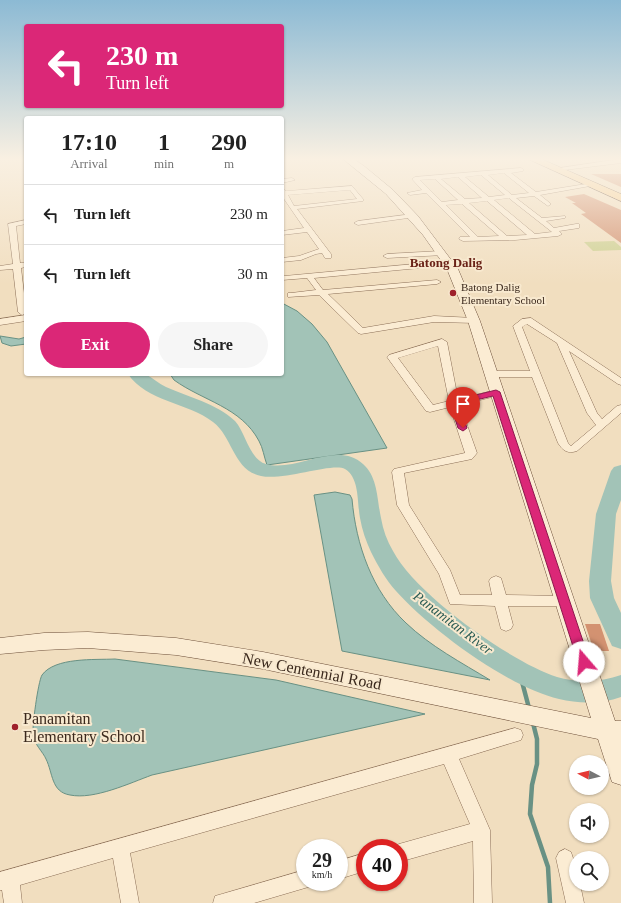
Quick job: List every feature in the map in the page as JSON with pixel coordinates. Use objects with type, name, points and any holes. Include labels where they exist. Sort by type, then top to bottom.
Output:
[{"type":"street","points":[[284,260],[301,258],[314,252],[326,253],[291,210],[286,200]]},
{"type":"street","points":[[291,210],[360,200]]},
{"type":"street","points":[[397,200],[413,216],[444,258],[462,290],[474,321],[584,662],[610,724],[621,774]]},
{"type":"street","points":[[437,200],[476,239]]},
{"type":"street","points":[[441,204],[478,200]]},
{"type":"street","points":[[488,200],[533,236]]},
{"type":"street","points":[[517,200],[533,210],[541,220],[555,232]]},
{"type":"street","points":[[541,200],[548,207]]},
{"type":"street","points":[[464,202],[505,238]]},
{"type":"street","points":[[358,223],[413,216]]},
{"type":"street","points":[[541,220],[563,217]]},
{"type":"street","points":[[0,322],[24,315],[12,224],[24,222]]},
{"type":"street","points":[[463,239],[533,236],[576,226]]},
{"type":"street","points":[[284,233],[308,230]]},
{"type":"street","points":[[387,256],[444,258]]},
{"type":"street","points":[[284,278],[444,258]]},
{"type":"street","points":[[0,268],[24,265]]},
{"type":"street","points":[[309,276],[320,292],[361,331],[434,319],[474,321]]},
{"type":"street","points":[[292,295],[437,282]]},
{"type":"street","points":[[621,382],[531,321],[525,321],[517,326],[567,449],[572,450],[576,448],[621,408]]},
{"type":"street","points":[[496,392],[454,403],[430,409],[392,357],[442,342],[454,403],[471,454],[468,457],[401,470],[398,472],[403,505],[445,573],[455,600],[564,601]]},
{"type":"street","points":[[561,342],[592,412],[601,425]]},
{"type":"street","points":[[490,374],[536,374]]},
{"type":"street","points":[[496,581],[506,625]]},
{"type":"street","name":"New Centennial Road","points":[[0,646],[41,641],[84,639],[170,645],[268,662],[514,713],[548,719],[610,724]]},
{"type":"street","points":[[13,903],[5,879],[120,848],[515,735]]},
{"type":"street","points":[[449,755],[481,830],[484,892],[483,903]]},
{"type":"street","points":[[408,850],[481,830]]},
{"type":"street","points":[[120,848],[130,903]]},
{"type":"street","points":[[565,858],[575,903]]},
{"type":"street","points":[[222,903],[296,882]]},
{"type":"green space","points":[[614,241],[621,247],[621,250],[593,251],[584,242]]},
{"type":"water","points":[[284,304],[297,311],[312,324],[327,342],[387,448],[267,465],[259,441],[251,429],[242,420],[232,412],[174,380],[171,376],[284,376]]},
{"type":"water","points":[[0,336],[19,339],[24,338],[24,344],[11,346],[2,343]]},
{"type":"water","points":[[335,492],[350,495],[352,499],[357,533],[368,566],[375,582],[394,610],[406,623],[425,639],[446,654],[490,680],[342,651],[314,495]]},
{"type":"water","points":[[115,659],[276,680],[425,714],[152,775],[101,793],[80,796],[64,793],[56,786],[46,759],[35,742],[33,735],[33,723],[40,679],[48,669],[66,662]]},
{"type":"building","points":[[571,200],[598,200],[621,210],[621,243],[581,214],[586,213],[572,203],[576,203]]},
{"type":"building","points":[[585,624],[600,624],[609,651],[594,651]]},
{"type":"waterway","name":"Panamitan River","points":[[138,376],[146,383],[157,389],[206,410],[218,417],[233,431],[249,462],[262,470],[272,472],[284,471],[332,461],[342,461],[351,464],[362,475],[365,483],[370,518],[376,538],[392,569],[403,584],[420,601],[464,636],[512,667],[552,686],[567,690],[597,691],[614,689],[621,686]]},
{"type":"waterway","name":"Panamitan River","points":[[621,471],[606,514],[600,581],[602,598],[621,639]]},
{"type":"waterway","name":"Panamitan River","points":[[520,672],[522,679]]},
{"type":"waterway","points":[[521,678],[529,708]]},
{"type":"waterway","points":[[533,723],[537,739],[537,764],[532,785],[530,814],[548,867],[550,903]]},
{"type":"place","name":"Batong Dalig Elementary School","points":[[453,293]]},
{"type":"place","name":"Panamitan Elementary School","points":[[15,727]]},
{"type":"district","name":"Batong Dalig","points":[[446,262]]},
{"type":"route","points":[[463,428],[454,403],[496,392],[584,662]]}]
